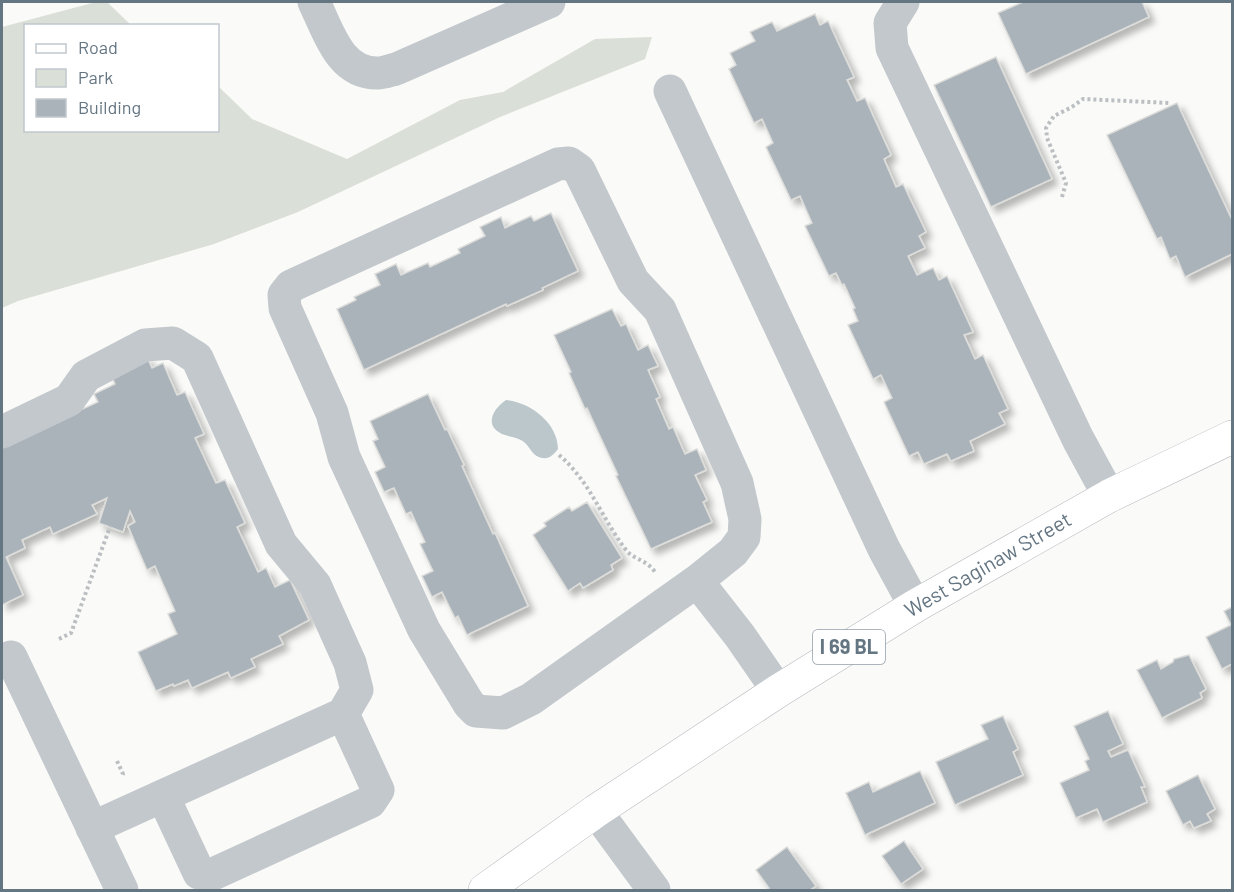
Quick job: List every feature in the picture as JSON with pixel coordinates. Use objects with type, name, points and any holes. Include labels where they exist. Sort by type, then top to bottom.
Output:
[{"type":"main road","name":"West Saginaw Street","points":[[486,891],[596,811],[778,691],[915,606],[1109,496],[1233,437]]},
{"type":"street","points":[[314,2],[336,49],[346,62],[361,71],[378,73],[396,69],[549,2]]},
{"type":"street","points":[[903,2],[890,23],[892,48],[1078,439],[1109,496]]},
{"type":"street","points":[[670,92],[884,549],[915,606]]},
{"type":"street","points":[[569,163],[579,170],[633,281],[660,310],[737,483],[745,519],[744,537],[733,552],[684,589],[531,699],[503,712],[476,711],[469,704],[424,630],[354,479],[344,457],[332,413],[285,308],[284,295],[291,286],[558,164],[569,163]]},
{"type":"street","points":[[2,432],[69,400],[86,376],[145,345],[173,343],[197,358],[281,544],[315,585],[350,663],[357,690],[343,714],[93,828]]},
{"type":"street","points":[[684,589],[740,636],[778,691]]},
{"type":"street","points":[[11,657],[122,891]]},
{"type":"street","points":[[163,796],[199,873],[211,875],[370,802],[378,790],[343,714]]},
{"type":"street","points":[[596,811],[654,891]]},
{"type":"path","points":[[1062,197],[1066,183],[1047,138],[1046,128],[1053,116],[1083,99],[1170,103]]},
{"type":"path","points":[[559,455],[575,468],[628,552],[649,563],[684,589]]},
{"type":"path","points":[[59,639],[71,633],[110,527]]},
{"type":"green space","points":[[96,2],[107,2],[130,24],[24,24],[24,132],[219,132],[219,87],[252,119],[347,159],[460,100],[503,92],[595,39],[652,37],[645,59],[500,117],[298,212],[214,244],[18,301],[2,308],[2,27]]},
{"type":"shaded area","points":[[506,400],[524,405],[548,423],[557,440],[558,449],[553,455],[547,458],[539,457],[522,440],[496,430],[492,417]]},
{"type":"building","points":[[1023,2],[1142,2],[1149,17],[1026,74],[998,13]]},
{"type":"building","points":[[815,14],[820,25],[828,21],[854,77],[847,80],[857,101],[865,98],[891,155],[884,159],[896,187],[903,184],[926,232],[919,236],[925,248],[908,256],[917,275],[933,268],[939,280],[947,276],[973,332],[964,335],[975,359],[983,355],[1008,409],[999,413],[1005,424],[970,441],[974,451],[951,461],[947,454],[924,464],[918,452],[909,456],[884,402],[892,398],[881,375],[873,379],[848,325],[858,321],[844,284],[842,285],[836,273],[829,276],[805,226],[812,223],[800,196],[791,200],[766,147],[773,143],[762,119],[754,123],[729,69],[736,65],[730,53],[755,41],[750,32],[772,22],[777,31]]},
{"type":"building","points":[[996,57],[1052,179],[991,207],[934,85]]},
{"type":"building","points":[[1177,103],[1232,220],[1232,254],[1185,277],[1176,256],[1170,259],[1161,237],[1157,239],[1107,135]]},
{"type":"building","points":[[551,213],[578,271],[542,288],[543,290],[507,306],[506,304],[364,370],[337,309],[356,300],[354,297],[380,285],[375,274],[396,264],[401,275],[428,263],[430,267],[460,253],[458,249],[485,236],[480,227],[501,217],[505,228],[531,216],[534,221]]},
{"type":"building","points":[[612,309],[621,326],[626,324],[638,350],[648,345],[658,366],[648,370],[660,397],[656,399],[669,429],[673,427],[685,454],[697,449],[706,470],[695,475],[707,500],[703,502],[712,522],[651,549],[587,408],[585,409],[554,335]]},
{"type":"building","points":[[147,357],[152,368],[163,363],[177,395],[185,392],[204,434],[195,438],[216,483],[225,480],[245,523],[237,527],[258,572],[266,568],[275,587],[290,580],[309,620],[279,636],[283,644],[251,659],[255,667],[231,678],[228,672],[192,688],[188,680],[156,691],[138,652],[177,634],[168,614],[175,611],[155,566],[147,570],[128,526],[135,522],[130,511],[123,532],[99,523],[107,498],[92,505],[97,514],[53,534],[50,527],[22,540],[25,548],[6,557],[23,595],[2,605],[2,446],[98,402],[94,394],[115,384],[110,373]]},
{"type":"building","points":[[428,394],[464,465],[462,466],[528,606],[467,635],[458,616],[455,618],[442,592],[432,597],[422,576],[433,571],[420,544],[425,542],[411,512],[406,514],[394,488],[384,492],[375,472],[385,467],[373,441],[378,439],[370,421]]},
{"type":"building","points":[[587,502],[622,558],[611,565],[613,570],[583,588],[580,583],[568,591],[533,535],[546,526],[544,523],[569,507],[572,511]]},
{"type":"building","points":[[1232,607],[1232,664],[1222,669],[1206,637],[1231,625],[1224,611]]},
{"type":"building","points":[[1189,655],[1206,689],[1200,693],[1202,698],[1162,718],[1137,670],[1157,660],[1161,669],[1174,659]]},
{"type":"building","points":[[1108,711],[1123,744],[1108,751],[1111,757],[1128,750],[1145,787],[1141,787],[1147,802],[1103,822],[1097,809],[1076,818],[1060,783],[1089,770],[1085,761],[1089,759],[1074,726]]},
{"type":"building","points":[[1003,716],[1018,749],[1013,752],[1023,775],[955,805],[936,762],[988,739],[981,725]]},
{"type":"building","points":[[920,771],[935,803],[865,835],[846,793],[869,782],[873,792]]},
{"type":"building","points":[[1198,775],[1215,809],[1207,814],[1211,821],[1194,828],[1190,821],[1183,825],[1166,791]]},
{"type":"building","points":[[904,841],[923,869],[901,884],[882,856]]},
{"type":"building","points":[[787,847],[816,886],[810,890],[766,890],[769,888],[756,870]]}]
